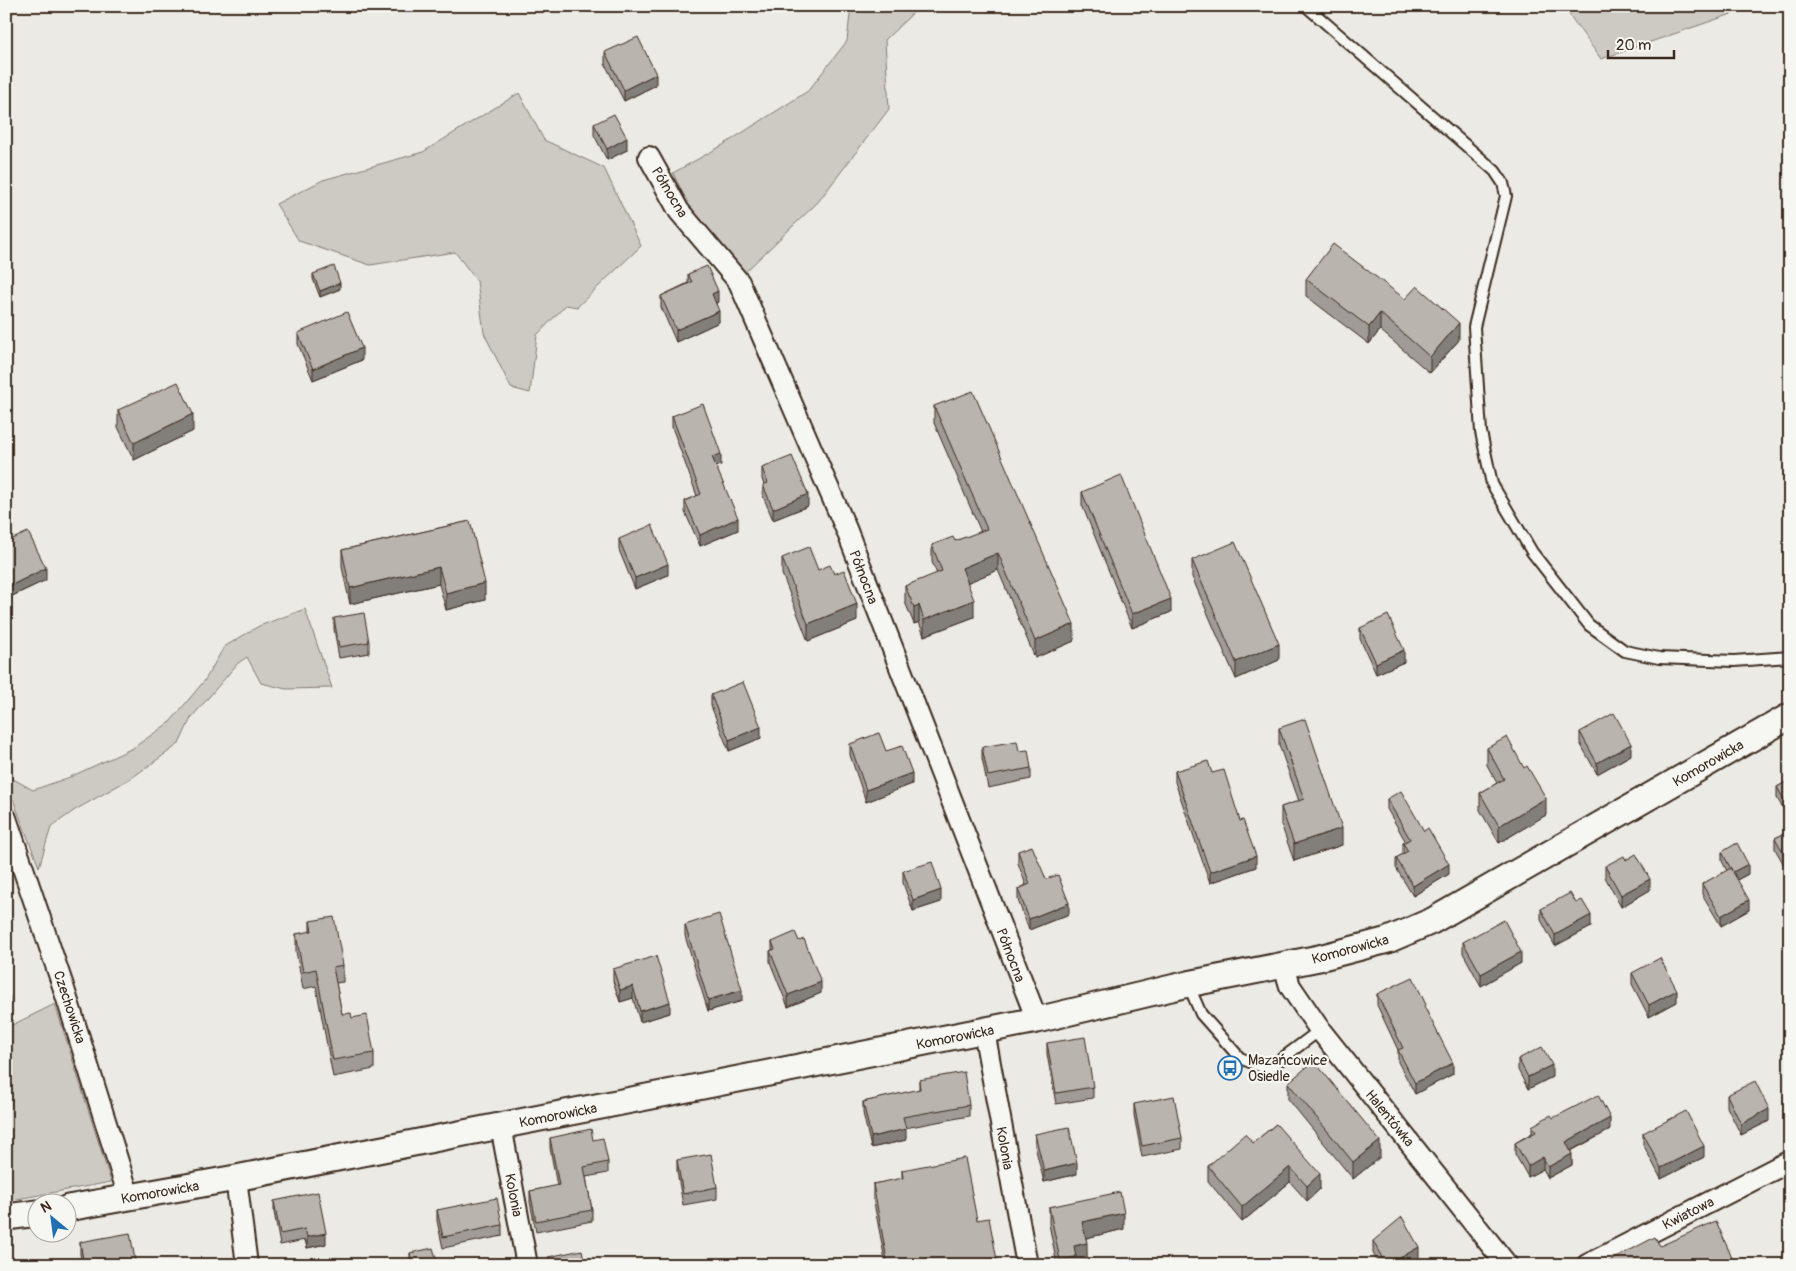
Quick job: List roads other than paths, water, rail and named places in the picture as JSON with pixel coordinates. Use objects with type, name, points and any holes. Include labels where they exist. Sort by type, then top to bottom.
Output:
[{"type":"street","name":"Północna","points":[[649,157],[679,211],[739,282],[847,531],[1037,1020]]},
{"type":"street","name":"Komorowicka","points":[[78,1206],[236,1178],[984,1031],[1188,984],[1284,966],[1388,940],[1432,921],[1790,716]]},
{"type":"street","name":"Czechowicka","points":[[6,818],[64,986],[129,1197]]},
{"type":"street","name":"Halentówka","points":[[1284,966],[1290,986],[1320,1030],[1507,1265]]},
{"type":"street","name":"Kolonia","points":[[984,1031],[1027,1265]]},
{"type":"street","name":"Kolonia","points":[[501,1126],[527,1265]]},
{"type":"street","name":"Kwiatowa","points":[[1587,1265],[1790,1161]]},
{"type":"street","points":[[236,1178],[247,1265]]},
{"type":"street","points":[[6,1217],[28,1214]]},
{"type":"lane","points":[[1306,6],[1495,170],[1503,183],[1506,196],[1474,327],[1481,432],[1492,484],[1532,552],[1589,625],[1625,651],[1668,659],[1734,661],[1790,657]]},
{"type":"lane","points":[[1188,984],[1201,1014],[1240,1058],[1268,1069],[1320,1030]]},
{"type":"place","name":"Mazańcowice Osiedle","points":[[1230,1068]]}]
